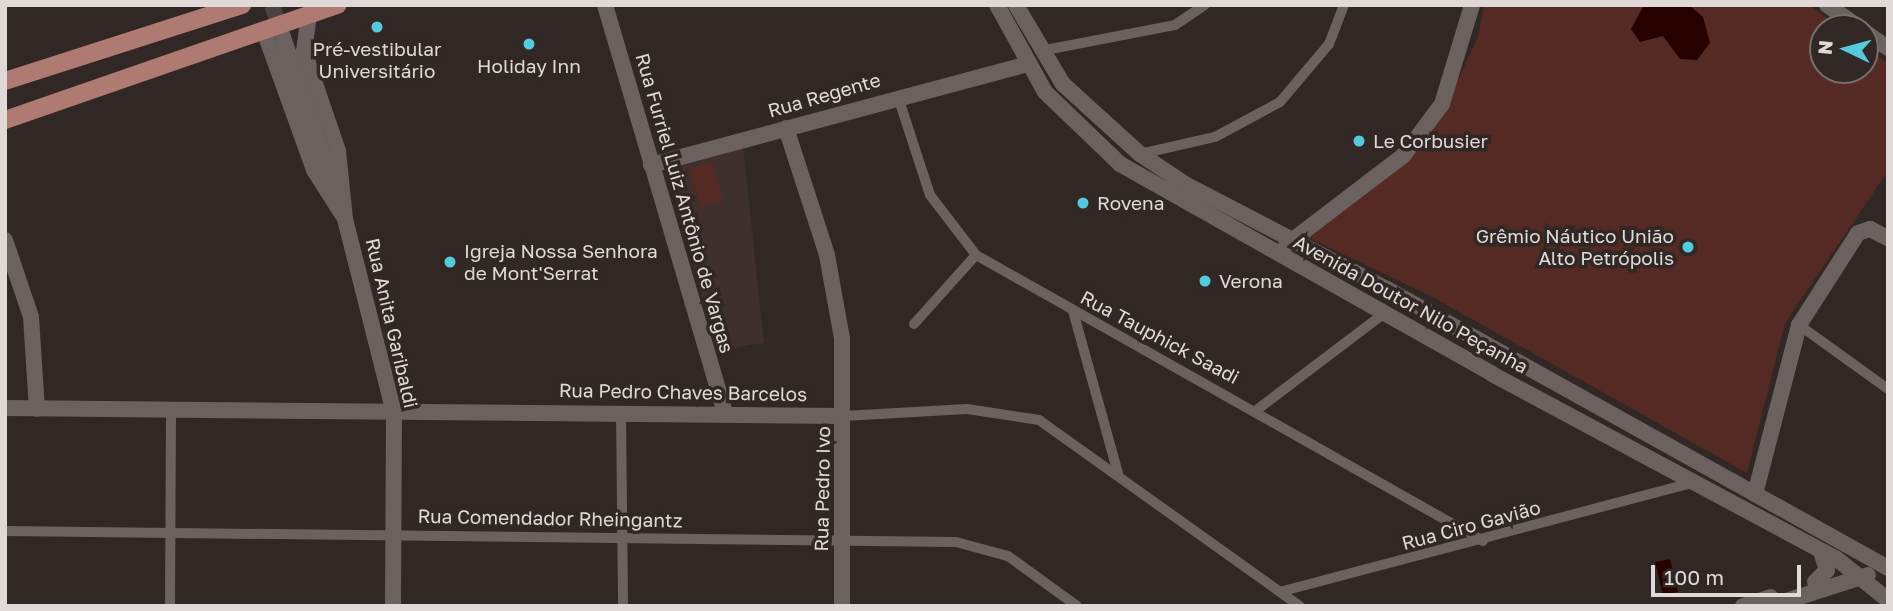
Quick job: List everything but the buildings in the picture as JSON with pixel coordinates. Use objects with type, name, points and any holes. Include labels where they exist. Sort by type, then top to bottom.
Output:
[{"type":"main road","points":[[5,81],[242,5]]},
{"type":"main road","points":[[5,120],[272,31],[338,5]]},
{"type":"street","name":"Rua Furriel Luiz Antônio de Vargas","points":[[605,5],[725,413]]},
{"type":"street","name":"Avenida Doutor Nilo Peçanha","points":[[997,5],[1018,62],[1091,142],[1155,186],[1692,483],[1821,551],[1862,577],[1888,600]]},
{"type":"street","name":"Avenida Doutor Nilo Peçanha","points":[[1016,5],[1042,56],[1140,154],[1166,171],[1753,489],[1888,570]]},
{"type":"street","points":[[1042,56],[1060,49],[1175,24],[1205,5]]},
{"type":"street","points":[[1155,186],[1134,164],[1140,154],[1215,137],[1280,102],[1329,44],[1344,5]]},
{"type":"street","points":[[1257,242],[1293,241],[1404,156],[1443,104],[1472,5]]},
{"type":"street","name":"Rua Anita Garibaldi","points":[[309,15],[304,51],[338,151],[345,219],[394,412],[391,534],[393,606]]},
{"type":"street","name":"Rua Anita Garibaldi","points":[[272,31],[314,170],[345,219]]},
{"type":"street","name":"Rua Regente","points":[[651,165],[1018,62]]},
{"type":"street","name":"Rua Tauphick Saadi","points":[[898,97],[930,195],[976,256],[1258,409],[1483,541]]},
{"type":"street","name":"Rua Pedro Ivo","points":[[786,128],[827,255],[842,338],[842,606]]},
{"type":"street","points":[[1166,171],[1172,148]]},
{"type":"street","points":[[1753,489],[1799,325],[1858,233],[1870,229],[1888,238]]},
{"type":"street","points":[[5,240],[31,317],[37,409]]},
{"type":"street","points":[[914,324],[976,256]]},
{"type":"street","points":[[1073,311],[1118,473]]},
{"type":"street","points":[[1258,409],[1386,312]]},
{"type":"street","points":[[1799,325],[1888,389]]},
{"type":"street","name":"Rua Pedro Chaves Barcelos","points":[[5,408],[844,415],[967,409],[1039,420],[1118,473],[1300,606]]},
{"type":"street","points":[[170,606],[171,410]]},
{"type":"street","points":[[621,412],[623,606]]},
{"type":"street","points":[[1668,490],[1672,472]]},
{"type":"street","name":"Rua Ciro Gavião","points":[[1283,591],[1483,541],[1692,483]]},
{"type":"street","name":"Rua Comendador Rheingantz","points":[[5,531],[956,542],[1008,556],[1077,606]]},
{"type":"street","points":[[1815,582],[1827,569],[1821,551]]},
{"type":"street","points":[[1763,601],[1803,601],[1862,577],[1888,570],[1888,593]]},
{"type":"street","points":[[1743,606],[1815,582],[1862,577]]},
{"type":"shaded area","name":"Grêmio Náutico União Alto Petrópolis","points":[[1484,5],[1809,5],[1821,14],[1809,14],[1809,84],[1879,84],[1879,57],[1888,63],[1888,171],[1785,323],[1747,473],[1431,296],[1305,236],[1413,152],[1450,97],[1478,37]]},
{"type":"shaded area","points":[[1644,5],[1689,5],[1703,17],[1710,43],[1697,60],[1680,59],[1663,36],[1640,42],[1631,29]]},
{"type":"shaded area","points":[[743,148],[764,343],[717,350],[667,168]]},
{"type":"shaded area","points":[[712,162],[723,200],[700,207],[689,169]]},
{"type":"shaded area","points":[[1670,559],[1678,592],[1663,595],[1655,562]]},
{"type":"tunnel","points":[[272,5],[281,31]]},
{"type":"place","name":"Pré-vestibular Universitário","points":[[377,27]]},
{"type":"place","name":"Holiday Inn","points":[[529,44]]},
{"type":"place","name":"Le Corbusier","points":[[1359,141]]},
{"type":"place","name":"Rovena","points":[[1083,203]]},
{"type":"place","name":"Grêmio Náutico União Alto Petrópolis","points":[[1688,247]]},
{"type":"place","name":"Igreja Nossa Senhora de Mont'Serrat","points":[[450,262]]},
{"type":"place","name":"Verona","points":[[1205,281]]}]
